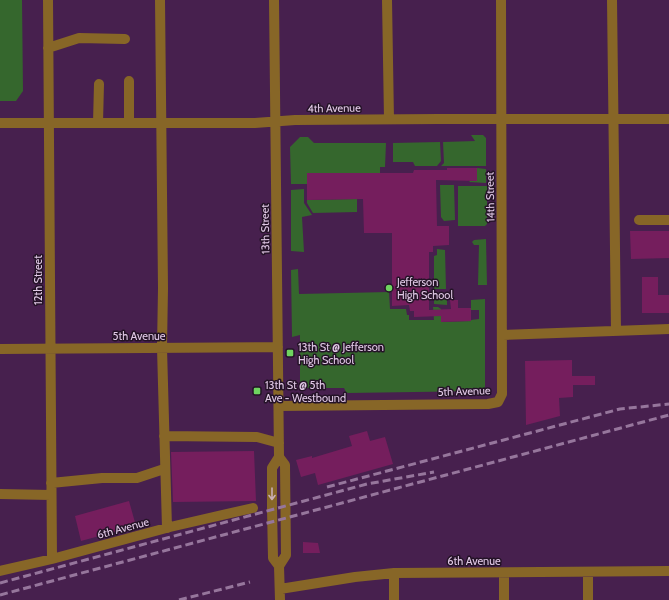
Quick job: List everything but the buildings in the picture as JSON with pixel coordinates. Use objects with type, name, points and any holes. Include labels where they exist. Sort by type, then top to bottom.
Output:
[{"type":"street","name":"12th Street","points":[[48,0],[52,559]]},
{"type":"street","points":[[160,0],[163,281],[162,348],[164,469],[167,528]]},
{"type":"street","name":"13th Street","points":[[274,0],[279,457],[272,468],[272,509],[273,558],[279,566],[280,600]]},
{"type":"street","points":[[387,0],[389,119]]},
{"type":"street","name":"14th Street","points":[[501,0],[502,394]]},
{"type":"street","points":[[612,0],[616,331]]},
{"type":"street","points":[[48,48],[79,38],[125,38]]},
{"type":"street","points":[[129,81],[129,123]]},
{"type":"street","points":[[98,123],[99,84]]},
{"type":"street","name":"4th Avenue","points":[[0,123],[276,122],[389,119],[669,119]]},
{"type":"street","points":[[639,220],[669,220]]},
{"type":"street","points":[[503,335],[669,329]]},
{"type":"street","name":"5th Avenue","points":[[0,349],[278,347]]},
{"type":"street","name":"5th Avenue","points":[[279,406],[488,404],[498,402],[502,394]]},
{"type":"street","points":[[164,436],[257,437],[279,443]]},
{"type":"street","points":[[51,484],[102,478],[137,478],[164,469]]},
{"type":"street","points":[[0,494],[51,494]]},
{"type":"street","name":"6th Avenue","points":[[0,570],[52,559],[167,528],[253,508]]},
{"type":"street","name":"6th Avenue","points":[[280,589],[355,577],[394,574],[669,571]]},
{"type":"street","points":[[588,572],[588,600]]},
{"type":"street","points":[[504,573],[504,600]]},
{"type":"street","points":[[394,574],[394,600]]},
{"type":"green space","points":[[0,0],[22,0],[23,91],[16,101],[0,101]]},
{"type":"green space","points":[[471,135],[483,135],[486,138],[486,166],[441,166],[444,163],[443,142],[475,141]]},
{"type":"green space","points":[[300,137],[308,137],[314,143],[386,143],[385,167],[380,167],[380,173],[307,173],[307,184],[291,184],[290,147]]},
{"type":"green space","points":[[440,142],[441,161],[437,166],[415,166],[413,162],[393,162],[393,143]]},
{"type":"green space","points":[[477,168],[486,169],[486,183],[469,182],[477,181]]},
{"type":"green space","points":[[440,185],[454,185],[455,220],[444,221],[441,217]]},
{"type":"green space","points":[[458,186],[487,186],[487,224],[485,226],[458,226]]},
{"type":"green space","points":[[304,189],[304,203],[312,215],[302,217],[304,252],[291,251],[291,190]]},
{"type":"green space","points":[[357,199],[357,212],[313,213],[307,203],[307,200]]},
{"type":"green space","points":[[486,239],[487,285],[478,285],[479,245],[474,245],[472,242],[474,240]]},
{"type":"green space","points":[[437,249],[445,250],[446,289],[434,289],[434,256],[437,255]]},
{"type":"green space","points":[[298,269],[299,294],[389,292],[390,309],[406,309],[407,315],[409,315],[409,320],[434,320],[433,307],[438,307],[441,309],[442,322],[471,321],[479,319],[479,310],[471,310],[471,300],[485,299],[485,387],[482,391],[348,393],[344,388],[304,388],[300,383],[300,335],[292,337],[291,270]]},
{"type":"green space","points":[[434,293],[447,293],[447,305],[434,304]]},
{"type":"railway","points":[[327,487],[620,409],[669,404]]},
{"type":"railway","points":[[0,595],[669,415]]},
{"type":"railway","points":[[0,583],[367,484],[434,472]]},
{"type":"railway","points":[[179,600],[250,582]]},
{"type":"place","name":"Jefferson High School","points":[[389,288]]},
{"type":"place","name":"13th St @ Jefferson High School","points":[[290,353]]},
{"type":"place","name":"13th St @ 5th Ave - Westbound","points":[[257,391]]}]
